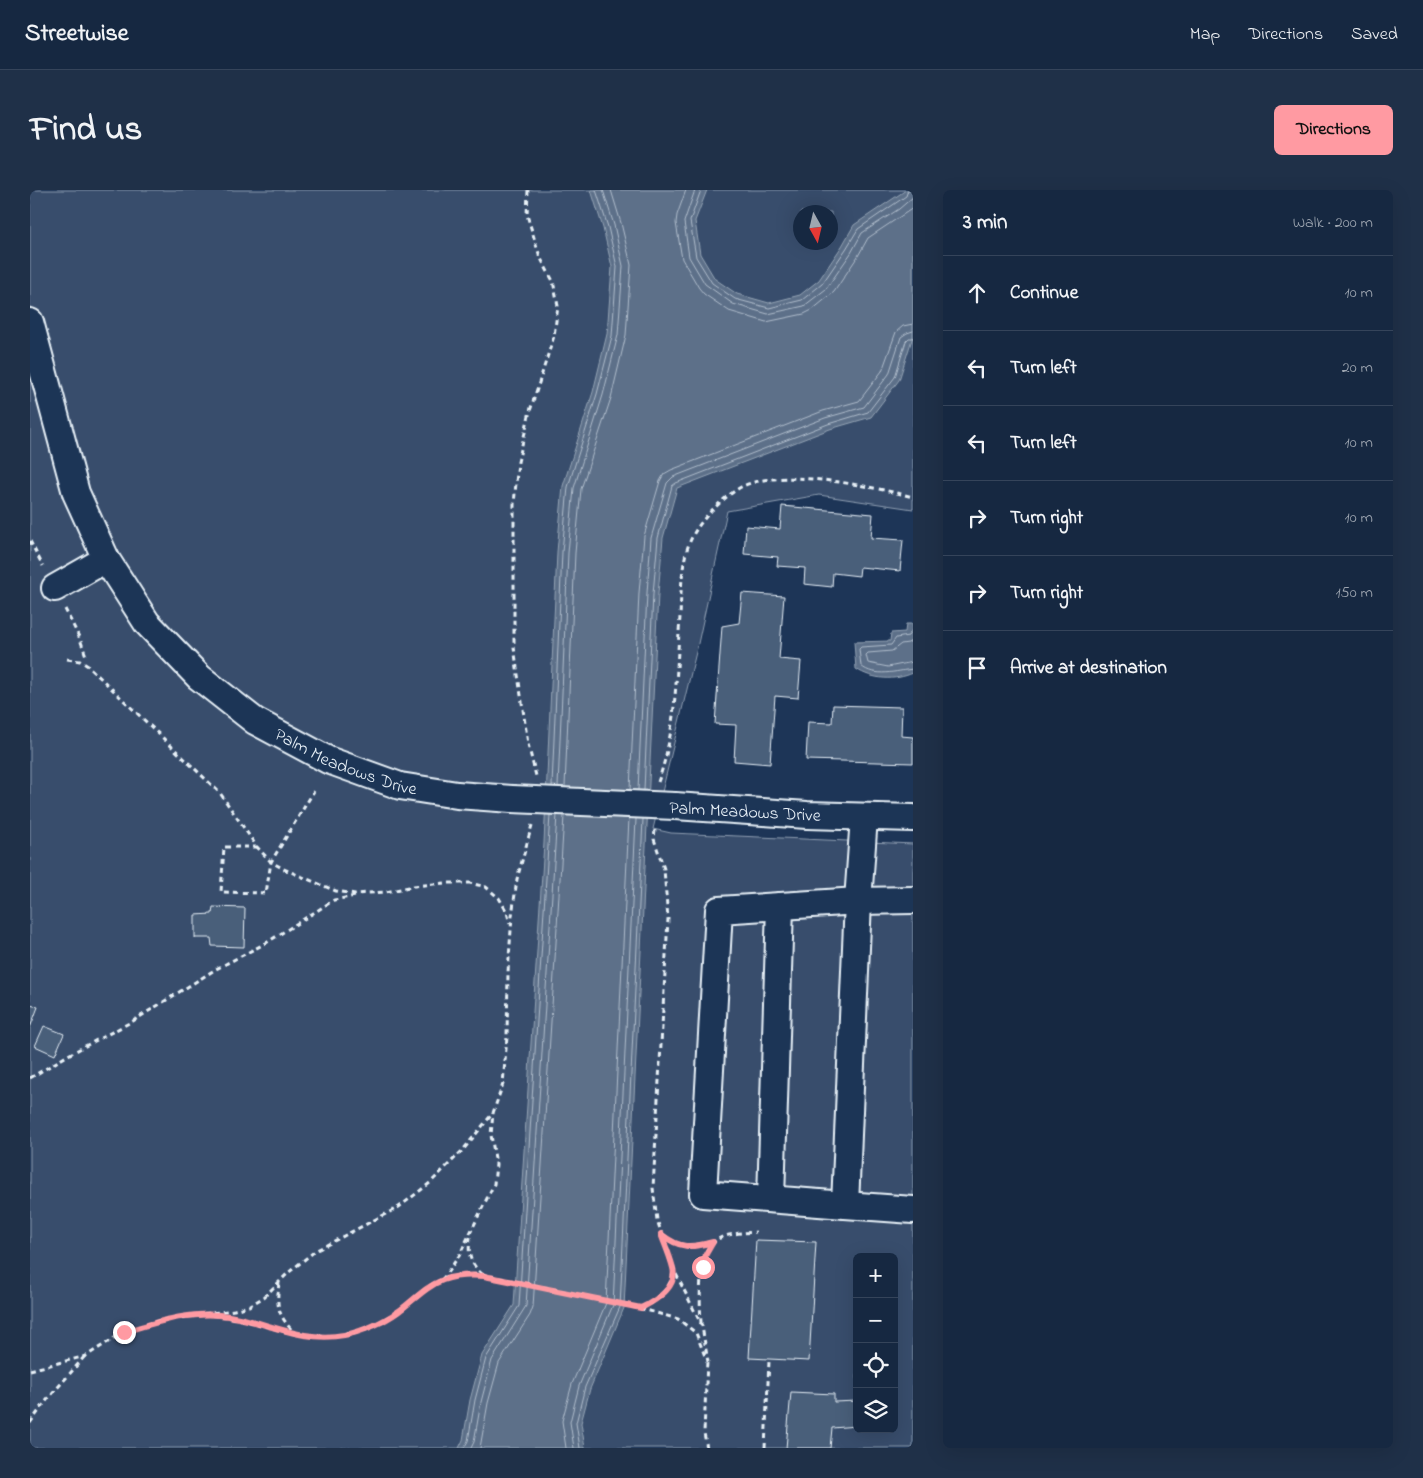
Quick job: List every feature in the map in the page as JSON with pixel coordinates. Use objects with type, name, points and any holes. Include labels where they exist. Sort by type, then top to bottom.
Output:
[{"type":"street","name":"Palm Meadows Drive","points":[[30,322],[76,493],[106,559],[147,622],[199,677],[255,721],[328,760],[400,786],[457,795],[665,814],[913,818]]},
{"type":"street","points":[[55,588],[106,559]]},
{"type":"street","points":[[845,1205],[858,901],[864,817]]},
{"type":"street","points":[[913,900],[858,901],[719,910],[702,1194],[913,1210]]},
{"type":"street","points":[[771,1199],[780,906]]},
{"type":"path","points":[[657,784],[666,758],[672,726],[682,580],[686,552],[696,526],[718,504],[742,487],[772,479],[816,480],[868,486],[913,497]]},
{"type":"path","points":[[67,659],[80,661],[88,666],[196,768],[220,793],[257,847],[271,862],[336,891],[355,894],[386,892],[414,886],[445,883],[470,883],[486,887],[499,898],[507,912],[511,928]]},
{"type":"path","points":[[257,847],[224,847],[221,892],[266,894],[271,862],[314,791]]},
{"type":"path","points":[[665,814],[654,839],[664,869],[668,919],[653,1188],[657,1220],[661,1234],[674,1270],[702,1326]]},
{"type":"path","points":[[30,1078],[70,1054],[133,1021],[216,968],[266,943],[334,900],[368,893]]},
{"type":"path","points":[[30,1423],[46,1400],[86,1356],[124,1332],[161,1320],[204,1314],[228,1316],[295,1334],[323,1338],[345,1335],[371,1326],[397,1312],[442,1280],[459,1256],[471,1234],[494,1184],[496,1164],[491,1135],[493,1113]]},
{"type":"path","points":[[661,1234],[672,1243],[685,1246],[700,1245],[726,1236],[756,1232]]},
{"type":"path","points":[[471,1234],[469,1255],[474,1266],[484,1276]]},
{"type":"path","points":[[707,1448],[704,1433],[708,1362],[702,1326],[700,1291],[706,1254],[713,1242]]},
{"type":"path","points":[[641,1308],[655,1301],[664,1293],[671,1283],[674,1270]]},
{"type":"path","points":[[442,1280],[465,1275],[484,1276],[641,1308],[678,1319],[696,1332],[708,1362]]},
{"type":"path","points":[[279,1284],[277,1304],[283,1320],[295,1334]]},
{"type":"path","points":[[30,1370],[86,1356]]},
{"type":"path","points":[[766,1448],[769,1361]]},
{"type":"shaded area","points":[[30,190],[913,190],[913,509],[819,495],[727,511],[697,648],[653,829],[671,833],[913,844],[913,1448],[30,1448]]},
{"type":"water","points":[[591,190],[707,190],[695,221],[700,254],[715,279],[737,294],[769,303],[800,295],[819,280],[854,225],[906,190],[913,190],[913,336],[899,380],[871,417],[830,429],[677,488],[663,538],[658,594],[624,1308],[590,1389],[581,1423],[585,1448],[459,1448],[463,1440],[470,1400],[482,1355],[514,1305],[544,843],[557,552],[563,486],[593,392],[607,334],[612,267],[603,228]]},
{"type":"water","points":[[906,624],[913,624],[913,673],[906,676],[884,678],[863,673],[856,669],[854,642],[890,641],[891,633],[905,632]]},
{"type":"building","points":[[782,506],[873,514],[871,538],[903,540],[900,571],[860,567],[859,576],[833,573],[832,587],[804,584],[805,568],[777,566],[778,557],[744,554],[746,526],[780,529]]},
{"type":"building","points":[[742,593],[784,596],[779,659],[801,661],[798,698],[775,696],[770,764],[734,761],[736,725],[715,724],[722,626],[739,623]]},
{"type":"building","points":[[833,705],[902,707],[901,736],[913,737],[913,763],[806,760],[808,722],[832,723]]},
{"type":"building","points":[[213,907],[245,908],[244,947],[212,946],[211,938],[195,938],[195,915],[212,914]]},
{"type":"building","points":[[30,1005],[38,1007],[30,1028]]},
{"type":"building","points":[[44,1026],[64,1034],[55,1055],[35,1046]]},
{"type":"building","points":[[756,1240],[816,1242],[809,1361],[749,1358]]},
{"type":"building","points":[[791,1392],[834,1394],[834,1402],[853,1401],[853,1426],[832,1428],[830,1448],[786,1448]]},
{"type":"route","points":[[124,1332],[161,1320],[204,1314],[228,1316],[295,1334],[323,1338],[345,1335],[371,1326],[397,1312],[442,1280],[465,1275],[484,1276],[641,1308],[655,1301],[671,1283],[674,1270],[661,1234],[672,1243],[685,1246],[713,1242],[706,1254],[703,1267]]}]
